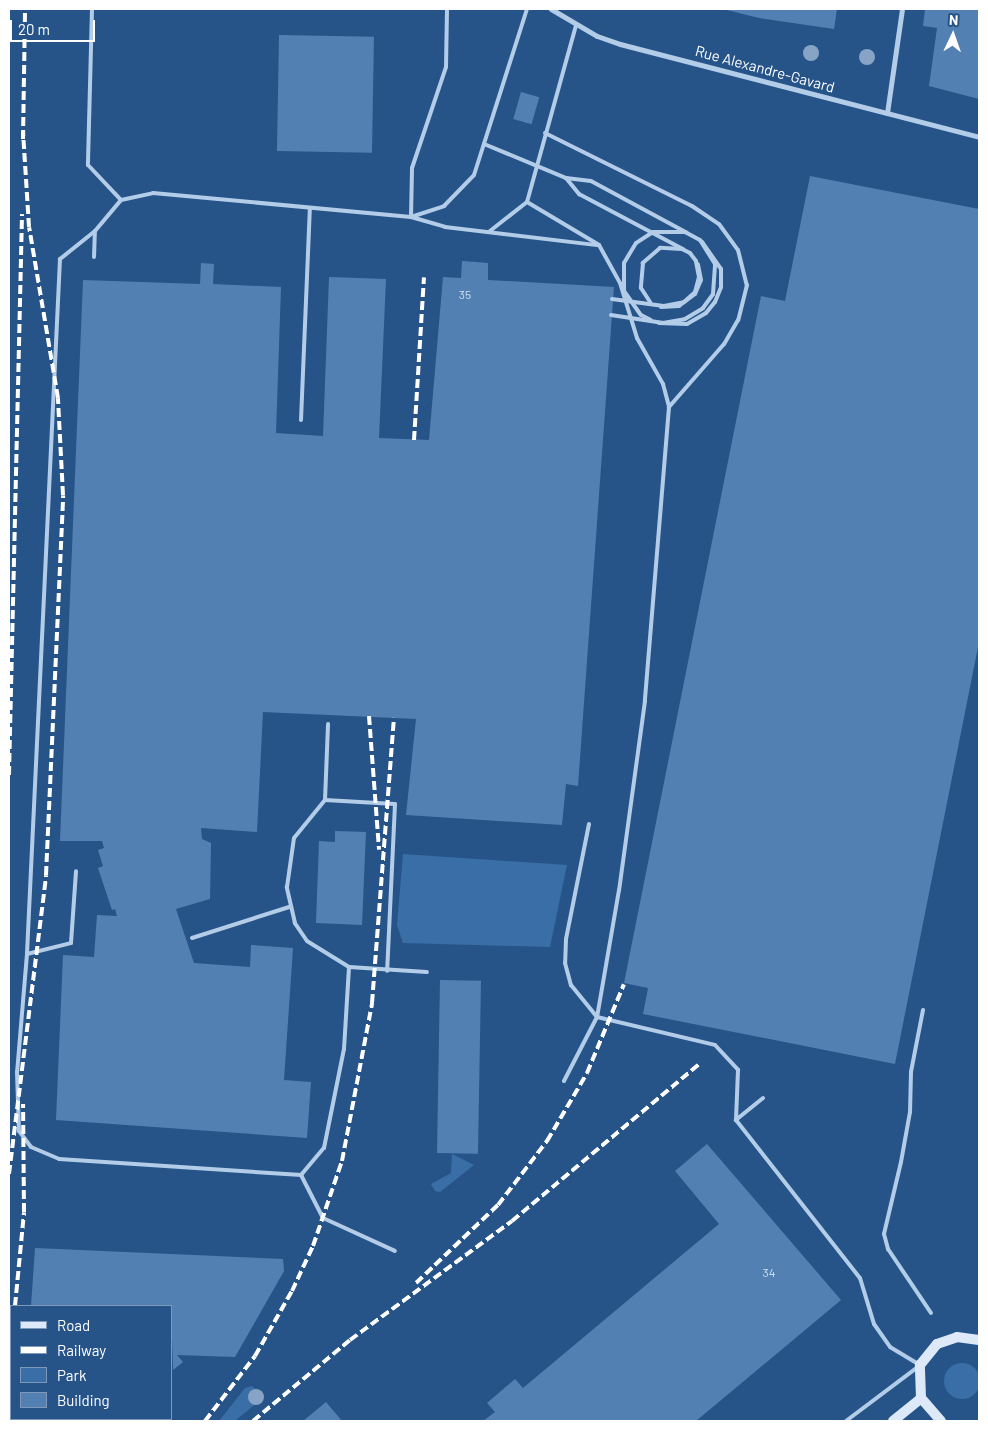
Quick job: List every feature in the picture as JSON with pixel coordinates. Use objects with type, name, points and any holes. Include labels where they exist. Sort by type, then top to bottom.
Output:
[{"type":"main road","points":[[941,1421],[921,1398],[918,1387],[920,1365],[938,1344],[957,1337],[979,1340]]},
{"type":"main road","points":[[893,1421],[921,1398]]},
{"type":"street","name":"Rue Alexandre-Gavard","points":[[551,9],[576,25],[620,44],[979,137]]},
{"type":"street","points":[[887,113],[902,9]]},
{"type":"lane","points":[[92,9],[88,165],[121,200]]},
{"type":"lane","points":[[410,216],[412,168],[446,67],[447,9]]},
{"type":"lane","points":[[410,216],[444,206],[474,175],[527,9]]},
{"type":"lane","points":[[490,231],[527,202],[576,25]]},
{"type":"lane","points":[[545,133],[692,206],[719,224],[738,250],[747,286],[738,320],[724,344],[669,407]]},
{"type":"lane","points":[[484,144],[566,178],[591,181],[676,226],[683,230],[689,234],[696,238],[703,242],[718,261],[721,287],[706,313],[688,324],[665,325],[654,322],[640,315],[624,291],[622,273],[629,252],[653,232],[675,230],[685,232],[693,236],[700,240],[704,245],[709,250],[715,264],[713,294],[696,314],[674,322],[663,323],[654,322],[646,320],[612,316]]},
{"type":"lane","points":[[566,178],[579,194],[690,253],[696,260],[700,270],[700,287],[687,303],[670,308],[655,305],[650,302],[641,288],[640,271],[648,257],[660,248],[682,249],[696,261],[698,284],[690,298],[664,306],[656,305],[647,304],[612,299]]},
{"type":"lane","points":[[300,1175],[59,1159],[31,1147],[16,1118],[27,954],[60,259],[95,231],[121,200],[153,193],[410,216],[445,227],[600,245]]},
{"type":"lane","points":[[527,202],[600,245],[620,283],[637,338],[663,384],[669,407],[645,700],[619,890],[597,1017],[564,1080]]},
{"type":"lane","points":[[301,420],[310,208]]},
{"type":"lane","points":[[94,257],[95,231]]},
{"type":"lane","points":[[328,724],[325,800],[303,823],[289,853],[289,907],[307,941],[349,967],[387,971],[427,972]]},
{"type":"lane","points":[[325,800],[395,804],[387,971]]},
{"type":"lane","points":[[589,824],[566,939],[565,962],[572,985],[597,1017],[702,1040],[727,1055],[738,1070],[736,1120],[860,1278],[874,1324],[890,1347],[920,1365],[846,1421]]},
{"type":"lane","points":[[27,954],[71,943],[76,871]]},
{"type":"lane","points":[[192,938],[289,907]]},
{"type":"lane","points":[[300,1175],[324,1148],[329,1130],[344,1049],[349,967]]},
{"type":"lane","points":[[923,1010],[910,1072],[910,1112],[903,1154],[884,1234],[888,1249],[931,1313]]},
{"type":"lane","points":[[736,1120],[763,1098]]},
{"type":"lane","points":[[300,1175],[323,1218],[394,1251]]},
{"type":"green space","points":[[403,854],[567,865],[550,947],[403,943],[397,925]]},
{"type":"green space","points":[[452,1154],[474,1165],[440,1192],[435,1191],[431,1184],[451,1173]]},
{"type":"green space","points":[[962,1363],[969,1364],[975,1368],[979,1374],[979,1388],[975,1394],[969,1398],[962,1399],[955,1398],[949,1394],[945,1388],[944,1381],[945,1374],[949,1368],[955,1364]]},
{"type":"green space","points":[[252,1386],[264,1397],[235,1421],[219,1421],[245,1388]]},
{"type":"building","points":[[723,9],[837,9],[834,29],[759,18]]},
{"type":"building","points":[[925,9],[979,9],[979,99],[929,86],[937,28],[923,26]]},
{"type":"building","points":[[279,35],[374,37],[372,153],[277,151]]},
{"type":"building","points":[[521,92],[539,97],[532,124],[513,119]]},
{"type":"building","points":[[810,176],[979,209],[979,642],[895,1064],[643,1014],[648,988],[624,983],[761,296],[785,301]]},
{"type":"building","points":[[462,261],[488,263],[488,280],[614,287],[578,786],[566,784],[562,825],[406,815],[416,719],[263,712],[257,832],[201,828],[202,839],[211,843],[210,899],[176,909],[194,963],[250,967],[251,945],[293,948],[284,1080],[311,1082],[307,1138],[56,1120],[63,955],[94,957],[97,915],[117,916],[115,909],[112,910],[98,868],[103,866],[98,850],[104,848],[102,841],[60,841],[83,280],[200,284],[201,263],[214,264],[213,284],[281,287],[276,433],[323,436],[329,277],[386,279],[379,438],[429,440],[443,277],[461,278]]},
{"type":"building","points":[[335,831],[366,832],[362,925],[316,923],[319,841],[335,842]]},
{"type":"building","points":[[440,980],[481,981],[478,1154],[437,1153]]},
{"type":"building","points":[[707,1144],[841,1300],[696,1421],[483,1421],[495,1412],[487,1403],[515,1379],[523,1388],[719,1224],[675,1171]]},
{"type":"building","points":[[35,1248],[283,1259],[284,1271],[235,1357],[177,1355],[183,1362],[173,1370],[172,1305],[31,1305]]},
{"type":"building","points":[[326,1402],[342,1421],[303,1421]]},
{"type":"building","points":[[24,1420],[63,1420],[24,1421]]},
{"type":"railway","points":[[23,139],[25,9]]},
{"type":"railway","points":[[9,1174],[46,875],[63,495],[58,398],[29,227],[23,132]]},
{"type":"railway","points":[[9,775],[22,214]]},
{"type":"railway","points":[[414,440],[424,277]]},
{"type":"railway","points":[[369,716],[379,850]]},
{"type":"railway","points":[[205,1421],[255,1356],[292,1291],[313,1246],[342,1161],[372,1003],[394,718]]},
{"type":"railway","points":[[416,1283],[498,1205],[547,1141],[587,1073],[624,984]]},
{"type":"railway","points":[[253,1421],[350,1340],[512,1221],[699,1064]]},
{"type":"railway","points":[[15,1305],[24,1212],[23,1104]]},
{"type":"railway","points":[[9,1353],[10,1343]]}]
